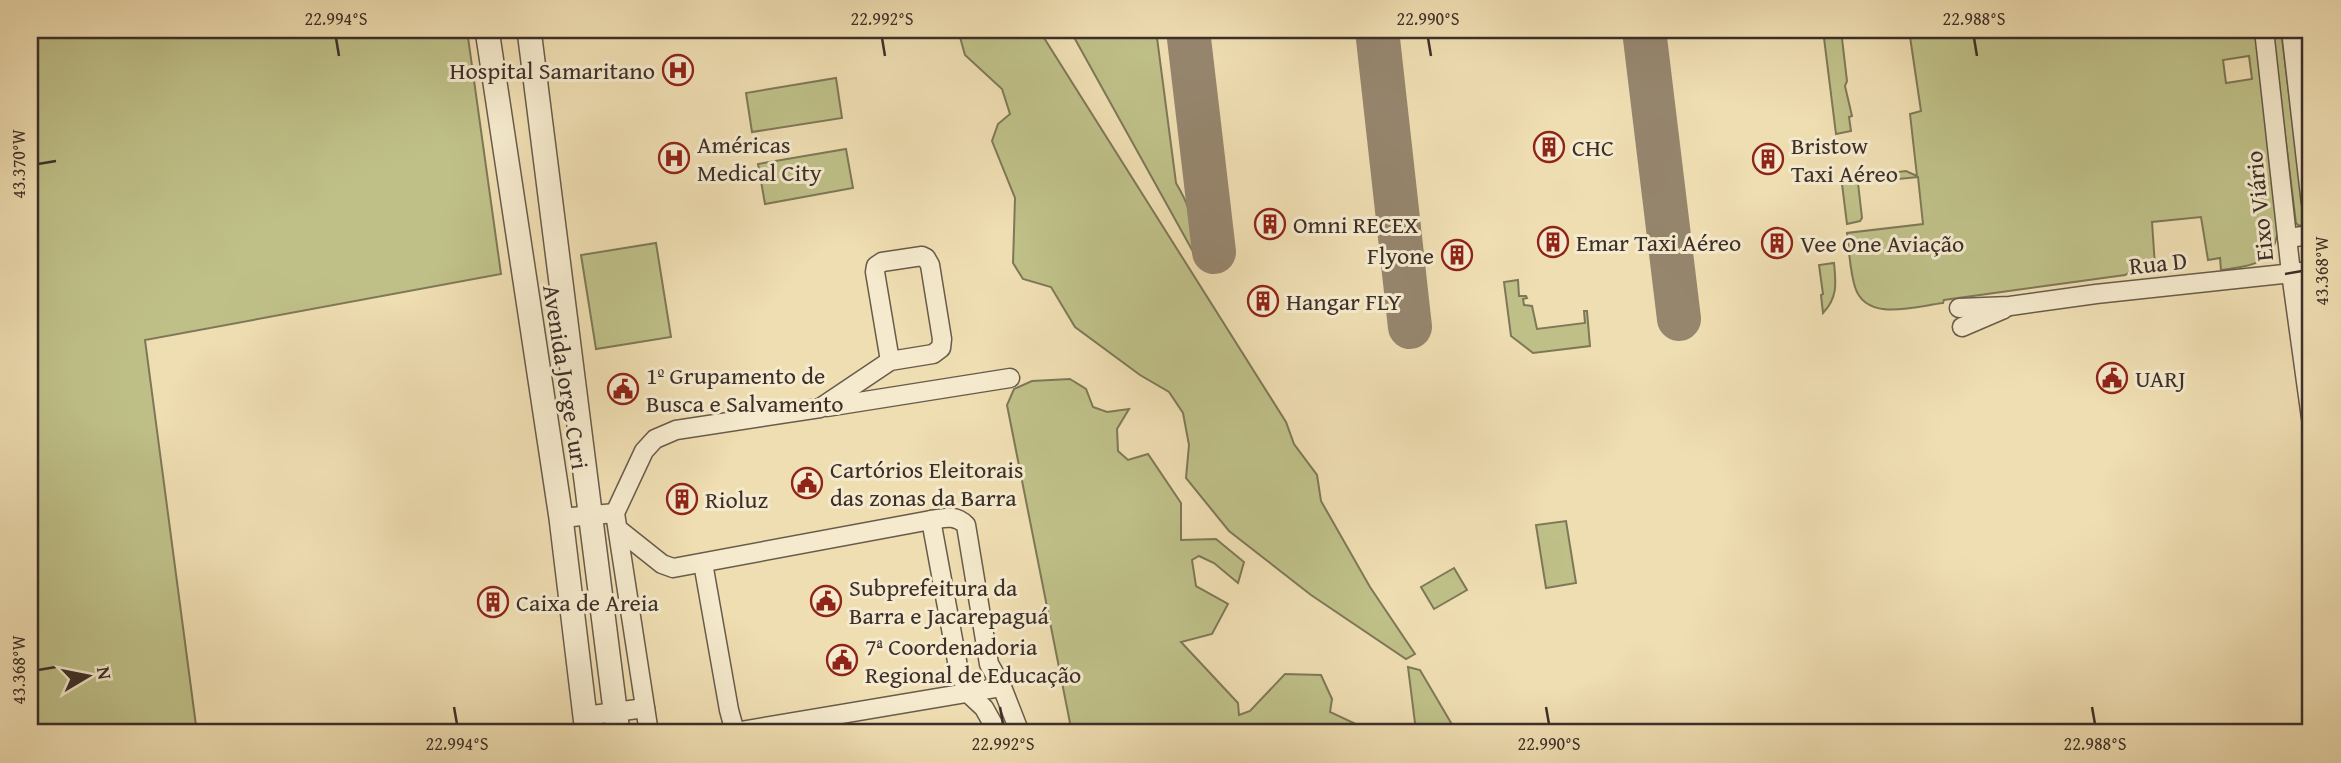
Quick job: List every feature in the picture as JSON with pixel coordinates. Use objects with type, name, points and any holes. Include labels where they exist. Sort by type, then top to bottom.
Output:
[{"type":"street","name":"Avenida Jorge Curi","points":[[487,30],[561,517],[586,725]]},
{"type":"street","name":"Avenida Jorge Curi","points":[[529,30],[617,723]]},
{"type":"street","name":"Eixo Viário","points":[[2264,30],[2291,273],[2311,418]]},
{"type":"street","points":[[2291,30],[2308,155],[2311,204]]},
{"type":"street","points":[[2287,238],[2311,235]]},
{"type":"street","points":[[820,408],[890,361],[933,354],[941,348],[942,339],[930,265],[922,256],[882,262],[876,266],[890,361]]},
{"type":"street","name":"Rua D","points":[[1959,308],[2010,306],[2311,271]]},
{"type":"street","name":"Rua D","points":[[1962,327],[2010,306]]},
{"type":"street","points":[[649,733],[617,521],[644,451],[655,439],[676,430],[1010,378]]},
{"type":"street","points":[[561,517],[592,515],[617,521],[662,565],[673,568],[931,520],[951,517],[960,519],[965,525],[989,664],[1002,687],[1020,733]]},
{"type":"street","points":[[931,520],[959,672],[969,694],[984,708],[998,733]]},
{"type":"street","points":[[703,563],[732,733],[1002,687]]},
{"type":"street","points":[[586,725],[617,723],[645,708]]},
{"type":"green space","points":[[30,30],[467,30],[501,274],[145,340],[197,733],[30,733]]},
{"type":"green space","points":[[958,30],[1039,30],[1286,422],[1294,444],[1317,475],[1321,501],[1370,587],[1415,654],[1406,659],[1311,595],[1229,531],[1186,478],[1189,445],[1183,413],[1169,392],[1140,375],[1075,327],[1051,287],[1023,279],[1013,263],[1015,198],[992,141],[998,124],[1010,114],[1002,89],[965,55]]},
{"type":"green space","points":[[1070,30],[1156,30],[1176,183],[1190,214],[1191,226],[1199,235],[1206,252],[1201,266]]},
{"type":"green space","points":[[1823,30],[1841,30],[1847,81],[1845,86],[1852,116],[1849,117],[1851,131],[1836,134]]},
{"type":"green space","points":[[1909,30],[2255,30],[2278,226],[2277,238],[2268,255],[2261,260],[2243,267],[2221,270],[2220,258],[2208,260],[2201,217],[2152,222],[2155,266],[2135,269],[2125,275],[1944,300],[1943,303],[1907,309],[1881,309],[1861,298],[1855,287],[1847,233],[1923,224],[1918,177],[1858,183],[1862,218],[1847,224],[1841,176],[1859,173],[1860,177],[1906,171],[1917,176],[1910,114],[1921,111]],"holes":[[[2249,56],[2252,79],[2226,83],[2223,60]]]},
{"type":"green space","points":[[2272,30],[2281,30],[2305,221],[2299,226],[2296,223]]},
{"type":"green space","points":[[836,78],[842,118],[752,132],[746,93]]},
{"type":"green space","points":[[846,149],[853,188],[765,204],[758,164]]},
{"type":"green space","points":[[656,243],[671,337],[596,349],[581,255]]},
{"type":"green space","points":[[1834,263],[1834,295],[1823,313],[1819,265]]},
{"type":"green space","points":[[1518,280],[1519,296],[1526,296],[1527,298],[1523,299],[1524,305],[1532,306],[1537,329],[1585,323],[1584,311],[1587,311],[1590,346],[1533,353],[1511,336],[1504,282]]},
{"type":"green space","points":[[1070,379],[1086,389],[1093,407],[1107,412],[1129,409],[1117,429],[1118,451],[1128,460],[1148,454],[1181,503],[1181,540],[1216,539],[1244,562],[1238,583],[1214,563],[1199,556],[1192,560],[1196,586],[1228,604],[1212,634],[1181,642],[1238,703],[1239,715],[1250,711],[1285,674],[1321,675],[1332,699],[1330,712],[1360,726],[1361,733],[1072,733],[1007,405],[1014,389],[1032,381]]},
{"type":"green space","points":[[1566,521],[1576,583],[1546,588],[1536,525]]},
{"type":"green space","points":[[1454,568],[1467,590],[1434,609],[1421,587]]},
{"type":"green space","points":[[1408,667],[1420,670],[1457,733],[1422,733],[1423,730],[1415,723]]},
{"type":"taxiway","points":[[1188,30],[1214,252]]},
{"type":"taxiway","points":[[1377,30],[1410,327]]},
{"type":"taxiway","points":[[1644,30],[1679,319]]},
{"type":"place","name":"Hospital Samaritano","points":[[678,70]]},
{"type":"place","name":"CHC","points":[[1549,147]]},
{"type":"place","name":"Américas Medical City","points":[[674,158]]},
{"type":"place","name":"Bristow Taxi Aéreo","points":[[1768,159]]},
{"type":"place","name":"Omni RECEX","points":[[1270,224]]},
{"type":"place","name":"Emar Taxi Aéreo","points":[[1553,242]]},
{"type":"place","name":"Vee One Aviação","points":[[1777,243]]},
{"type":"place","name":"Flyone","points":[[1457,255]]},
{"type":"place","name":"Hangar FLY","points":[[1263,301]]},
{"type":"place","name":"UARJ","points":[[2112,378]]},
{"type":"place","name":"1º Grupamento de Busca e Salvamento","points":[[623,389]]},
{"type":"place","name":"Cartórios Eleitorais das zonas da Barra","points":[[807,483]]},
{"type":"place","name":"Rioluz","points":[[682,499]]},
{"type":"place","name":"Subprefeitura da Barra e Jacarepaguá","points":[[826,601]]},
{"type":"place","name":"Caixa de Areia","points":[[493,602]]},
{"type":"place","name":"7ª Coordenadoria Regional de Educação","points":[[842,660]]}]
